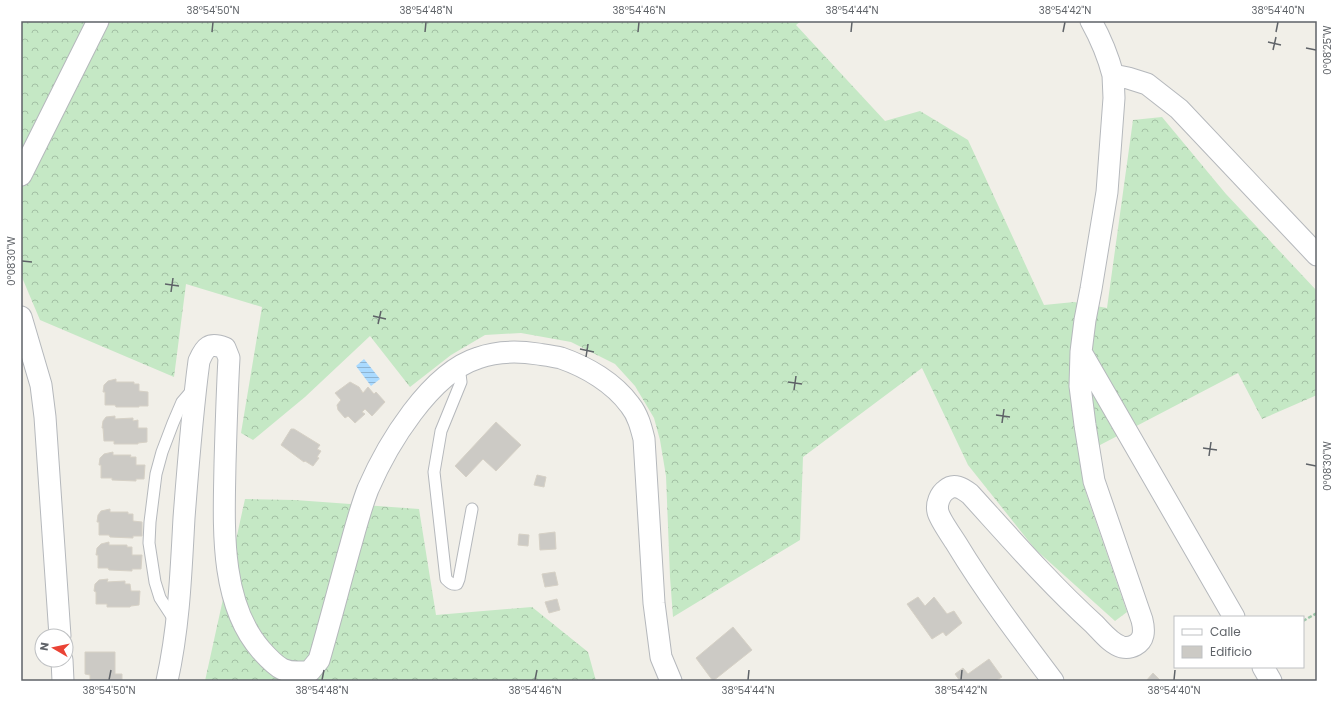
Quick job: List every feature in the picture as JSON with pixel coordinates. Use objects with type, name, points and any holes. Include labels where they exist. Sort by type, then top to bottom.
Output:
[{"type":"street","points":[[21,175],[98,21]]},
{"type":"street","points":[[1053,681],[989,594],[960,550],[937,511],[941,493],[949,488],[960,487],[970,494],[1077,609],[1104,634],[1117,645],[1122,647],[1128,648],[1139,643],[1143,634],[1142,620],[1094,480],[1080,386],[1081,352],[1085,320],[1107,192],[1113,112],[1113,75],[1108,54],[1091,21]]},
{"type":"street","points":[[1113,75],[1147,84],[1179,109],[1317,255]]},
{"type":"street","points":[[21,317],[41,385],[45,417],[59,628]]},
{"type":"street","points":[[167,681],[177,624],[185,508],[199,361],[203,352],[208,346],[217,345],[225,348],[229,358],[224,506],[225,545],[230,579],[235,604],[242,621],[258,646],[271,662],[281,669],[296,673],[310,671],[319,660],[359,516],[368,490],[384,458],[408,418],[422,401],[446,376],[477,358],[509,352],[530,353],[557,357],[574,362],[591,372],[612,387],[631,406],[640,424],[644,438],[654,603],[661,657],[670,681]]},
{"type":"street","points":[[1081,352],[1233,616]]},
{"type":"street","points":[[62,668],[63,681]]},
{"type":"street","points":[[1264,668],[1271,681]]},
{"type":"lane","points":[[458,368],[461,382],[441,431],[434,472],[446,579],[455,585],[458,584],[472,509]]},
{"type":"lane","points":[[177,624],[160,598],[155,582],[149,543],[150,522],[156,474],[162,452],[172,423],[182,402],[196,385]]},
{"type":"path","points":[[1304,620],[1317,613]]},
{"type":"green space","points":[[21,21],[801,21],[796,25],[885,121],[920,111],[968,140],[1044,305],[1074,302],[1107,308],[1133,120],[1162,117],[1226,194],[1317,291],[1317,395],[1262,419],[1238,373],[1079,456],[1086,493],[1127,612],[1115,621],[1035,549],[968,465],[922,368],[803,457],[800,540],[673,617],[666,476],[660,440],[654,418],[635,386],[615,364],[571,342],[521,333],[485,335],[451,355],[410,387],[370,336],[305,397],[253,440],[241,433],[262,307],[186,284],[174,377],[40,320],[21,275]]},
{"type":"green space","points":[[245,499],[295,500],[419,509],[436,615],[532,607],[588,652],[596,681],[205,681]]},
{"type":"water","points":[[364,359],[380,379],[371,386],[356,366]]},
{"type":"building","points":[[116,379],[116,382],[134,382],[134,384],[139,384],[139,391],[148,392],[148,406],[116,407],[115,405],[105,405],[105,392],[103,392],[104,385],[108,381]]},
{"type":"building","points":[[350,382],[359,387],[363,393],[368,387],[374,394],[376,392],[385,402],[372,416],[365,409],[362,412],[365,414],[355,423],[348,416],[345,418],[338,410],[337,405],[341,400],[335,393]]},
{"type":"building","points":[[115,416],[115,419],[133,418],[133,421],[138,420],[138,428],[147,428],[147,442],[138,444],[114,444],[114,441],[104,441],[102,428],[103,421],[106,417]]},
{"type":"building","points":[[496,422],[521,445],[496,471],[483,459],[466,477],[455,466]]},
{"type":"building","points":[[291,429],[294,429],[320,445],[317,449],[321,451],[317,457],[319,458],[313,466],[305,461],[304,462],[281,445]]},
{"type":"building","points":[[113,452],[113,455],[131,455],[130,457],[136,457],[136,465],[145,465],[144,479],[136,479],[136,481],[101,478],[101,465],[99,465],[100,458],[104,454]]},
{"type":"building","points":[[537,475],[546,477],[544,487],[534,485]]},
{"type":"building","points":[[110,509],[110,512],[128,512],[128,514],[133,514],[133,521],[142,522],[142,536],[133,536],[133,538],[99,535],[99,522],[97,522],[98,515],[101,511]]},
{"type":"building","points":[[555,532],[556,549],[540,550],[539,534]]},
{"type":"building","points":[[519,534],[529,535],[528,546],[518,545]]},
{"type":"building","points":[[109,542],[109,545],[127,545],[127,547],[132,547],[132,555],[142,555],[141,569],[132,569],[132,571],[98,568],[98,555],[96,555],[97,548],[101,544]]},
{"type":"building","points":[[555,572],[558,585],[545,587],[542,574]]},
{"type":"building","points":[[108,579],[107,582],[125,581],[125,584],[130,584],[131,591],[140,591],[139,605],[130,607],[107,607],[107,604],[96,604],[96,592],[94,591],[95,584],[99,580]]},
{"type":"building","points":[[918,597],[925,606],[934,597],[947,614],[954,611],[962,623],[946,636],[943,632],[932,639],[907,604]]},
{"type":"building","points":[[557,599],[560,610],[549,613],[545,602]]},
{"type":"building","points":[[733,627],[752,650],[713,681],[696,658]]},
{"type":"building","points":[[85,652],[115,652],[115,674],[122,674],[122,681],[90,681],[90,675],[85,674]]},
{"type":"building","points":[[989,659],[1002,677],[995,681],[960,681],[955,674],[963,668],[968,674]]},
{"type":"building","points":[[1153,673],[1161,681],[1146,681]]}]
